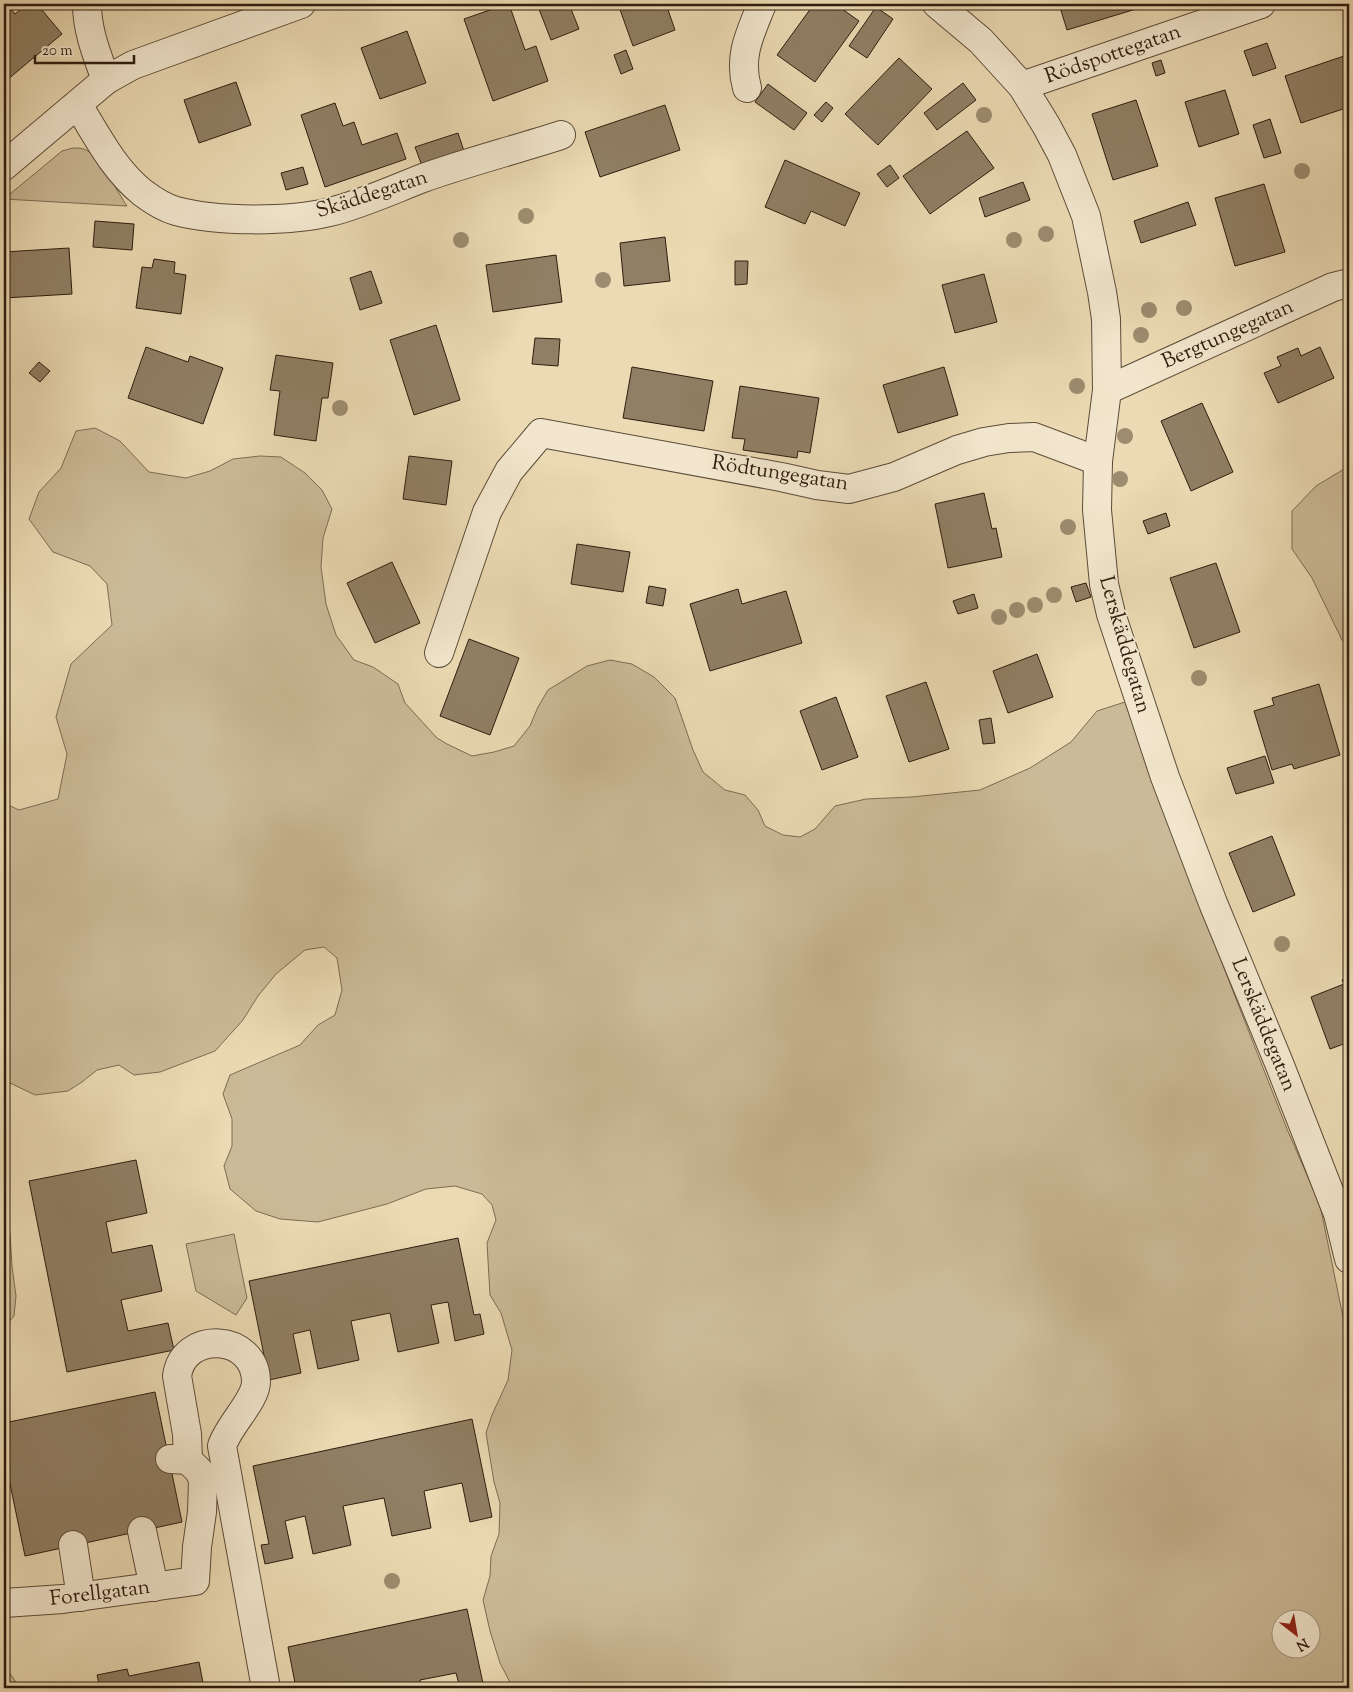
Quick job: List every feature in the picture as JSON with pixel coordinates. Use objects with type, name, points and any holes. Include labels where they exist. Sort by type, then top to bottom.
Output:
[{"type":"street","points":[[87,4],[91,39],[106,80]]},
{"type":"street","points":[[4,166],[106,80],[133,65],[301,4]]},
{"type":"street","points":[[747,88],[743,60],[746,43],[762,4]]},
{"type":"street","name":"Lerskäddegatan","points":[[937,4],[981,41],[1022,86],[1062,155],[1086,216],[1106,319],[1107,390],[1098,461],[1097,510],[1100,555],[1111,614],[1164,777],[1213,903],[1344,1213],[1349,1260]]},
{"type":"street","name":"Rödspottegatan","points":[[1022,86],[1261,4]]},
{"type":"street","name":"Skäddegatan","points":[[78,105],[122,174],[144,194],[174,211],[201,216],[246,220],[286,218],[330,212],[392,192],[423,178],[561,135]]},
{"type":"street","name":"Bergtungegatan","points":[[1107,390],[1333,287],[1349,283]]},
{"type":"street","name":"Rödtungegatan","points":[[439,653],[487,512],[509,471],[541,433],[781,476],[817,485],[849,489],[894,478],[984,442],[1009,438],[1034,437],[1098,461]]},
{"type":"street","name":"Forellgatan","points":[[4,1603],[81,1597],[195,1581],[203,1480],[199,1471],[179,1460],[187,1434],[177,1376],[178,1368],[182,1360],[199,1347],[211,1343],[225,1343],[236,1347],[245,1354],[252,1365],[256,1384],[254,1394],[229,1430],[222,1446],[266,1688]]},
{"type":"street","points":[[142,1531],[154,1587]]},
{"type":"street","points":[[73,1545],[81,1597]]},
{"type":"shaded area","points":[[73,148],[84,149],[93,155],[104,168],[127,206],[4,199],[62,151]]},
{"type":"shaded area","points":[[95,428],[120,441],[149,472],[186,478],[210,471],[233,459],[260,456],[281,457],[305,473],[322,490],[332,509],[323,538],[321,567],[326,604],[336,635],[354,660],[373,667],[398,684],[405,703],[437,738],[472,756],[514,746],[530,726],[548,690],[587,666],[610,660],[632,664],[654,677],[675,698],[693,750],[703,772],[725,790],[745,795],[758,810],[765,826],[783,835],[800,837],[815,829],[835,806],[866,799],[912,797],[980,790],[1030,768],[1071,742],[1097,711],[1125,702],[1174,839],[1287,1129],[1320,1205],[1349,1346],[1349,1688],[513,1688],[500,1663],[483,1600],[490,1576],[491,1556],[499,1534],[500,1503],[494,1482],[486,1433],[508,1380],[512,1350],[501,1313],[490,1295],[487,1243],[496,1220],[492,1205],[482,1194],[455,1186],[426,1189],[387,1204],[318,1222],[280,1219],[256,1211],[230,1189],[224,1166],[232,1146],[232,1119],[223,1094],[230,1075],[300,1045],[318,1025],[335,1015],[342,990],[337,958],[324,947],[305,950],[276,974],[258,996],[243,1020],[215,1051],[160,1072],[134,1075],[119,1065],[97,1070],[68,1091],[35,1095],[4,1080],[4,803],[19,810],[58,799],[67,754],[56,717],[71,664],[112,625],[107,584],[90,566],[53,552],[29,519],[39,492],[61,468],[76,431]]},
{"type":"shaded area","points":[[1349,466],[1349,648],[1342,640],[1312,578],[1292,549],[1292,511],[1316,486]]},
{"type":"shaded area","points":[[4,1195],[16,1296],[14,1316],[4,1328]]},
{"type":"shaded area","points":[[234,1234],[247,1298],[236,1315],[196,1291],[186,1244]]},
{"type":"shaded area","points":[[4,1647],[9,1672],[20,1688],[4,1688]]},
{"type":"building","points":[[4,4],[7,4],[15,14],[27,4],[37,4],[62,34],[7,80],[4,76]]},
{"type":"building","points":[[143,4],[161,4],[145,10]]},
{"type":"building","points":[[509,4],[525,50],[536,46],[548,81],[493,101],[464,19]]},
{"type":"building","points":[[537,4],[569,4],[579,29],[551,40]]},
{"type":"building","points":[[618,4],[666,4],[675,30],[633,46]]},
{"type":"building","points":[[814,4],[835,4],[859,21],[815,82],[777,55]]},
{"type":"building","points":[[1059,4],[1146,4],[1146,6],[1067,30]]},
{"type":"building","points":[[876,7],[893,19],[867,58],[849,46]]},
{"type":"building","points":[[407,31],[426,83],[380,99],[361,48]]},
{"type":"building","points":[[1267,43],[1276,68],[1253,76],[1244,51]]},
{"type":"building","points":[[626,50],[633,69],[621,74],[614,55]]},
{"type":"building","points":[[1347,55],[1349,61],[1349,107],[1301,123],[1285,76]]},
{"type":"building","points":[[899,58],[932,89],[878,145],[845,114]]},
{"type":"building","points":[[1161,60],[1165,73],[1156,76],[1152,63]]},
{"type":"building","points":[[236,82],[251,125],[199,143],[184,100]]},
{"type":"building","points":[[963,83],[976,100],[937,130],[924,113]]},
{"type":"building","points":[[768,84],[807,113],[794,130],[755,102]]},
{"type":"building","points":[[1225,90],[1239,134],[1199,147],[1185,102]]},
{"type":"building","points":[[1136,100],[1158,166],[1113,180],[1092,114]]},
{"type":"building","points":[[826,102],[833,108],[822,122],[814,115]]},
{"type":"building","points":[[335,103],[343,126],[354,122],[362,145],[397,133],[406,159],[325,187],[301,115]]},
{"type":"building","points":[[665,105],[680,150],[600,177],[585,132]]},
{"type":"building","points":[[1270,119],[1281,153],[1264,158],[1253,125]]},
{"type":"building","points":[[967,131],[994,168],[930,214],[903,176]]},
{"type":"building","points":[[458,133],[467,160],[425,174],[415,147]]},
{"type":"building","points":[[785,160],[860,193],[845,226],[811,211],[805,224],[765,207]]},
{"type":"building","points":[[890,165],[899,178],[887,187],[877,174]]},
{"type":"building","points":[[303,167],[308,184],[286,190],[281,173]]},
{"type":"building","points":[[1023,182],[1030,200],[985,217],[979,198]]},
{"type":"building","points":[[1264,184],[1285,252],[1235,266],[1215,198]]},
{"type":"building","points":[[1188,202],[1196,225],[1141,243],[1134,221]]},
{"type":"building","points":[[95,221],[134,224],[132,250],[93,247]]},
{"type":"building","points":[[665,237],[670,281],[624,286],[620,243]]},
{"type":"building","points":[[69,248],[72,294],[4,298],[4,252]]},
{"type":"building","points":[[556,255],[562,302],[493,312],[486,265]]},
{"type":"building","points":[[154,259],[175,262],[174,273],[186,275],[181,314],[136,308],[142,267],[152,268]]},
{"type":"building","points":[[735,261],[748,261],[747,284],[735,285]]},
{"type":"building","points":[[371,271],[382,303],[360,310],[350,278]]},
{"type":"building","points":[[984,274],[997,322],[955,333],[942,285]]},
{"type":"building","points":[[436,325],[460,400],[414,415],[390,340]]},
{"type":"building","points":[[535,338],[560,339],[558,366],[532,364]]},
{"type":"building","points":[[146,347],[188,362],[190,356],[223,368],[203,424],[128,398]]},
{"type":"building","points":[[1320,347],[1334,378],[1278,403],[1264,373],[1281,366],[1277,357],[1298,348],[1301,356]]},
{"type":"building","points":[[276,355],[333,363],[328,398],[322,398],[316,441],[274,435],[280,391],[270,390]]},
{"type":"building","points":[[39,362],[50,371],[40,382],[29,373]]},
{"type":"building","points":[[632,367],[713,381],[704,431],[623,418]]},
{"type":"building","points":[[944,367],[958,415],[898,433],[883,385]]},
{"type":"building","points":[[740,386],[819,398],[810,453],[798,451],[797,458],[743,450],[745,439],[732,438]]},
{"type":"building","points":[[1202,403],[1233,472],[1191,491],[1161,421]]},
{"type":"building","points":[[409,456],[452,461],[446,505],[403,499]]},
{"type":"building","points":[[984,493],[992,529],[996,528],[1002,557],[948,568],[935,504]]},
{"type":"building","points":[[1166,513],[1170,526],[1148,534],[1143,521]]},
{"type":"building","points":[[577,544],[630,552],[623,592],[571,584]]},
{"type":"building","points":[[392,562],[420,623],[375,643],[347,583]]},
{"type":"building","points":[[1216,563],[1240,632],[1194,648],[1170,578]]},
{"type":"building","points":[[1086,583],[1091,597],[1076,602],[1071,587]]},
{"type":"building","points":[[649,586],[666,589],[663,606],[646,603]]},
{"type":"building","points":[[738,589],[742,604],[786,591],[802,643],[710,671],[690,604]]},
{"type":"building","points":[[974,594],[978,608],[958,614],[953,601]]},
{"type":"building","points":[[469,639],[519,658],[490,735],[440,716]]},
{"type":"building","points":[[1037,654],[1053,697],[1008,713],[993,671]]},
{"type":"building","points":[[926,682],[949,749],[909,762],[886,696]]},
{"type":"building","points":[[1319,684],[1340,755],[1294,769],[1292,764],[1272,770],[1254,711],[1274,705],[1272,698]]},
{"type":"building","points":[[836,697],[858,757],[822,770],[800,711]]},
{"type":"building","points":[[991,718],[995,743],[983,744],[979,720]]},
{"type":"building","points":[[1265,756],[1274,783],[1236,794],[1227,768]]},
{"type":"building","points":[[1272,836],[1295,895],[1253,912],[1229,853]]},
{"type":"building","points":[[1349,977],[1349,1042],[1330,1049],[1311,997],[1344,984],[1342,980]]},
{"type":"building","points":[[136,1160],[147,1213],[106,1222],[112,1253],[152,1245],[162,1291],[121,1300],[128,1331],[168,1323],[174,1350],[67,1372],[29,1181]]},
{"type":"building","points":[[458,1238],[474,1315],[480,1314],[484,1334],[455,1341],[448,1302],[431,1305],[439,1343],[398,1352],[390,1313],[351,1321],[359,1360],[318,1369],[310,1330],[293,1334],[301,1373],[269,1380],[249,1281]]},
{"type":"building","points":[[155,1392],[182,1522],[25,1556],[4,1455],[4,1423]]},
{"type":"building","points":[[472,1419],[492,1517],[470,1522],[462,1483],[424,1491],[431,1528],[392,1536],[384,1498],[343,1506],[351,1545],[313,1554],[305,1516],[285,1521],[293,1558],[265,1564],[261,1545],[269,1544],[253,1466]]},
{"type":"building","points":[[467,1609],[484,1688],[460,1688],[456,1673],[420,1680],[421,1688],[296,1688],[288,1647]]},
{"type":"building","points":[[199,1662],[204,1688],[100,1688],[97,1675],[127,1669],[129,1676]]}]
